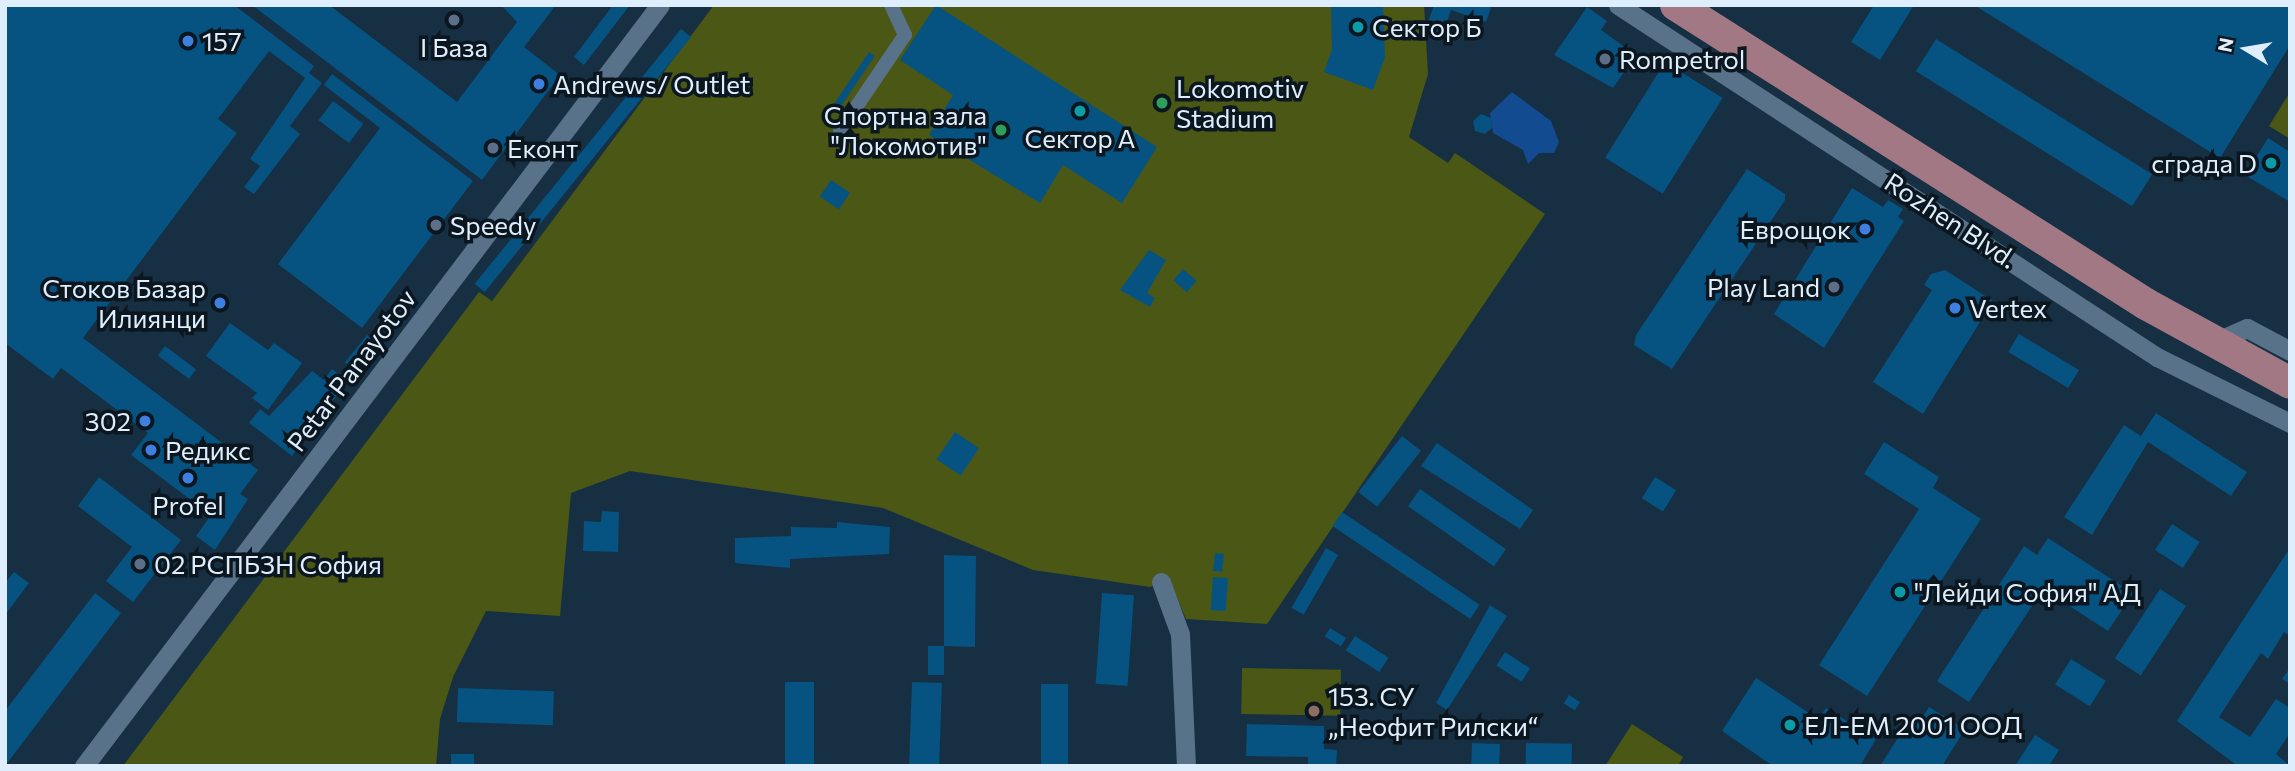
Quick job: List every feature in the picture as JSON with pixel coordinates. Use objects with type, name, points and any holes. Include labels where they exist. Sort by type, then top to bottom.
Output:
[{"type":"main road","name":"Rozhen Blvd.","points":[[1675,5],[2213,343],[2290,383]]},
{"type":"street","name":"Petar Panayotov","points":[[84,766],[660,5]]},
{"type":"street","points":[[840,131],[905,35],[891,5]]},
{"type":"street","name":"Rozhen Blvd.","points":[[1618,5],[2157,357],[2290,423]]},
{"type":"street","points":[[2213,343],[2247,328],[2290,351]]},
{"type":"street","points":[[1161,582],[1180,634],[1186,766]]},
{"type":"green space","points":[[714,5],[1424,5],[1428,74],[1409,137],[1448,163],[1455,153],[1545,214],[1267,624],[1186,619],[1169,579],[1150,587],[1033,570],[883,508],[630,471],[571,493],[560,616],[486,611],[453,677],[440,719],[436,766],[123,766],[479,292],[492,301]]},
{"type":"green space","points":[[2290,92],[2290,139],[2269,126]]},
{"type":"green space","points":[[1242,668],[1341,670],[1340,716],[1241,714]]},
{"type":"green space","points":[[1632,724],[1683,757],[1678,766],[1605,766]]},
{"type":"water","points":[[1512,92],[1551,121],[1559,142],[1554,153],[1539,153],[1528,164],[1523,150],[1493,133],[1490,113]]},
{"type":"building","points":[[5,5],[234,5],[314,66],[309,73],[322,83],[290,126],[300,134],[254,194],[244,187],[260,166],[250,159],[305,78],[269,51],[218,119],[237,133],[83,338],[258,470],[240,494],[248,499],[215,550],[196,536],[211,515],[131,455],[148,433],[61,368],[53,379],[5,343]]},
{"type":"building","points":[[252,5],[329,5],[457,102],[517,22],[501,5],[556,5],[524,47],[560,75],[482,180]]},
{"type":"building","points":[[613,5],[630,5],[584,65],[574,57]]},
{"type":"building","points":[[936,5],[1157,147],[1122,203],[1063,165],[1040,203],[929,135],[953,95],[900,60]]},
{"type":"building","name":"Сектор Б","points":[[1331,5],[1383,5],[1385,57],[1373,90],[1324,72],[1332,49]]},
{"type":"building","points":[[1434,5],[1492,5],[1486,22],[1451,10],[1441,38],[1426,28]]},
{"type":"building","points":[[1874,5],[1914,5],[1880,60],[1851,42]]},
{"type":"building","points":[[1974,5],[2290,5],[2290,45],[2220,158]]},
{"type":"building","points":[[1587,7],[1607,21],[1601,30],[1636,55],[1613,88],[1554,55]]},
{"type":"building","points":[[681,29],[691,37],[485,292],[475,284]]},
{"type":"building","points":[[1936,39],[2152,174],[2132,206],[1916,71]]},
{"type":"building","points":[[869,52],[875,56],[841,106],[835,103]]},
{"type":"building","points":[[1665,62],[1723,98],[1663,194],[1605,158]]},
{"type":"building","points":[[332,74],[473,181],[362,328],[278,264],[380,128],[324,85]]},
{"type":"building","points":[[333,101],[363,124],[349,143],[319,120]]},
{"type":"building","points":[[1481,114],[1491,118],[1492,128],[1485,134],[1475,131],[1473,121]]},
{"type":"building","name":"сграда D","points":[[2268,138],[2290,152],[2290,202],[2245,175]]},
{"type":"building","points":[[1747,169],[1785,194],[1785,200],[1672,369],[1634,345],[1636,335]]},
{"type":"building","points":[[831,180],[850,193],[839,209],[820,197]]},
{"type":"building","points":[[1852,188],[1883,207],[1888,200],[1903,209],[1898,217],[1904,221],[1824,348],[1774,314]]},
{"type":"building","points":[[1149,250],[1166,260],[1147,293],[1155,298],[1150,307],[1120,290]]},
{"type":"building","points":[[1183,269],[1197,281],[1187,292],[1173,280]]},
{"type":"building","points":[[1945,270],[1993,301],[1923,414],[1873,382],[1932,290],[1924,285],[1931,274]]},
{"type":"building","points":[[230,323],[268,350],[274,343],[302,363],[268,410],[252,398],[257,393],[206,356]]},
{"type":"building","points":[[2019,334],[2079,370],[2068,388],[2008,352]]},
{"type":"building","points":[[367,335],[378,344],[356,371],[345,362]]},
{"type":"building","points":[[165,346],[196,369],[189,379],[158,356]]},
{"type":"building","points":[[332,369],[348,381],[292,456],[249,423],[260,409],[269,416],[312,371],[324,380]]},
{"type":"building","points":[[2156,413],[2247,472],[2231,496],[2148,442],[2092,535],[2064,517],[2124,425],[2141,436]]},
{"type":"building","points":[[955,432],[979,448],[961,476],[937,459]]},
{"type":"building","points":[[1402,436],[1421,451],[1377,507],[1358,492]]},
{"type":"building","name":"\"Лейди София\" АД","points":[[1884,442],[1939,477],[1933,488],[1981,519],[1867,696],[1819,665],[1919,509],[1864,474]]},
{"type":"building","points":[[1437,443],[1533,510],[1520,529],[1421,466]]},
{"type":"building","points":[[99,477],[181,540],[133,602],[106,581],[132,547],[78,506]]},
{"type":"building","points":[[1655,477],[1676,490],[1663,511],[1642,498]]},
{"type":"building","points":[[1420,489],[1506,549],[1494,566],[1408,506]]},
{"type":"building","points":[[602,511],[619,512],[618,552],[583,551],[584,521],[601,522]]},
{"type":"building","points":[[1342,512],[1480,605],[1470,619],[1332,526]]},
{"type":"building","points":[[837,522],[890,527],[889,554],[790,559],[790,568],[735,563],[735,538],[791,536],[791,527],[837,528]]},
{"type":"building","points":[[2172,524],[2200,542],[2183,568],[2155,550]]},
{"type":"building","points":[[2048,538],[2133,593],[2108,631],[2043,589],[1969,702],[1937,681],[2024,546],[2037,555]]},
{"type":"building","points":[[1326,548],[1338,555],[1304,615],[1292,608]]},
{"type":"building","points":[[2290,548],[2290,636],[2284,632],[2268,659],[2261,653],[2219,717],[2250,737],[2276,699],[2290,708],[2290,733],[2276,754],[2290,766],[2238,766],[2177,721]]},
{"type":"building","points":[[1215,553],[1224,554],[1222,572],[1213,571]]},
{"type":"building","points":[[944,555],[976,556],[975,647],[944,646]]},
{"type":"building","points":[[14,572],[29,583],[5,615],[5,583]]},
{"type":"building","points":[[1213,577],[1228,578],[1226,611],[1211,610]]},
{"type":"building","points":[[2160,589],[2186,606],[2141,675],[2115,659]]},
{"type":"building","points":[[95,593],[121,613],[5,766],[5,711]]},
{"type":"building","points":[[1102,593],[1134,595],[1128,686],[1096,684]]},
{"type":"building","points":[[1490,605],[1507,616],[1447,710],[1436,703]]},
{"type":"building","points":[[1330,628],[1346,638],[1341,647],[1325,636]]},
{"type":"building","points":[[1355,636],[1389,658],[1379,672],[1346,650]]},
{"type":"building","points":[[928,646],[944,646],[944,675],[928,675]]},
{"type":"building","points":[[1505,652],[1530,668],[1521,682],[1496,665]]},
{"type":"building","points":[[2071,659],[2106,681],[2090,706],[2055,684]]},
{"type":"building","points":[[2290,668],[2290,684],[2282,679]]},
{"type":"building","name":"ЕЛ-ЕМ 2001 ООД","points":[[1756,678],[1818,719],[1826,708],[1876,739],[1860,766],[1773,766],[1722,731]]},
{"type":"building","points":[[785,682],[814,682],[814,766],[785,766]]},
{"type":"building","points":[[912,682],[942,683],[939,766],[909,766]]},
{"type":"building","points":[[1041,684],[1068,684],[1068,766],[1041,766]]},
{"type":"building","points":[[458,688],[554,691],[553,725],[457,722]]},
{"type":"building","points":[[1569,695],[1580,702],[1575,710],[1564,703]]},
{"type":"building","points":[[1929,707],[1965,729],[1942,766],[1880,766],[1912,716],[1920,721]]},
{"type":"building","points":[[1247,724],[1324,726],[1324,749],[1337,750],[1336,766],[1308,766],[1308,757],[1246,756]]},
{"type":"building","points":[[2035,735],[2059,750],[2049,766],[2015,766]]},
{"type":"building","points":[[1472,743],[1500,744],[1499,766],[1471,766]]},
{"type":"building","points":[[1526,743],[1572,744],[1572,766],[1526,766]]},
{"type":"building","points":[[451,754],[474,754],[474,766],[451,766]]},
{"type":"place","name":"I База","points":[[454,20]]},
{"type":"place","name":"Сектор Б","points":[[1358,27]]},
{"type":"place","name":"157","points":[[188,41]]},
{"type":"place","name":"Rompetrol","points":[[1605,59]]},
{"type":"place","name":"Andrews/ Outlet","points":[[539,84]]},
{"type":"place","name":"Lokomotiv Stadium","points":[[1162,103]]},
{"type":"place","name":"Сектор А","points":[[1080,111]]},
{"type":"place","name":"Спортна зала \"Локомотив\"","points":[[1001,130]]},
{"type":"place","name":"Еконт","points":[[493,148]]},
{"type":"place","name":"сграда D","points":[[2271,163]]},
{"type":"place","name":"Speedy","points":[[436,225]]},
{"type":"place","name":"Еврощок","points":[[1865,229]]},
{"type":"place","name":"Play Land","points":[[1834,287]]},
{"type":"place","name":"Стоков Базар Илиянци","points":[[220,303]]},
{"type":"place","name":"Vertex","points":[[1955,308]]},
{"type":"place","name":"302","points":[[145,421]]},
{"type":"place","name":"Редикс","points":[[151,450]]},
{"type":"place","name":"Profel","points":[[188,478]]},
{"type":"place","name":"02 РСПБЗН София","points":[[140,564]]},
{"type":"place","name":"\"Лейди София\" АД","points":[[1900,592]]},
{"type":"place","name":"153. СУ „Неофит Рилски“","points":[[1314,711]]},
{"type":"place","name":"ЕЛ-ЕМ 2001 ООД","points":[[1790,725]]}]
